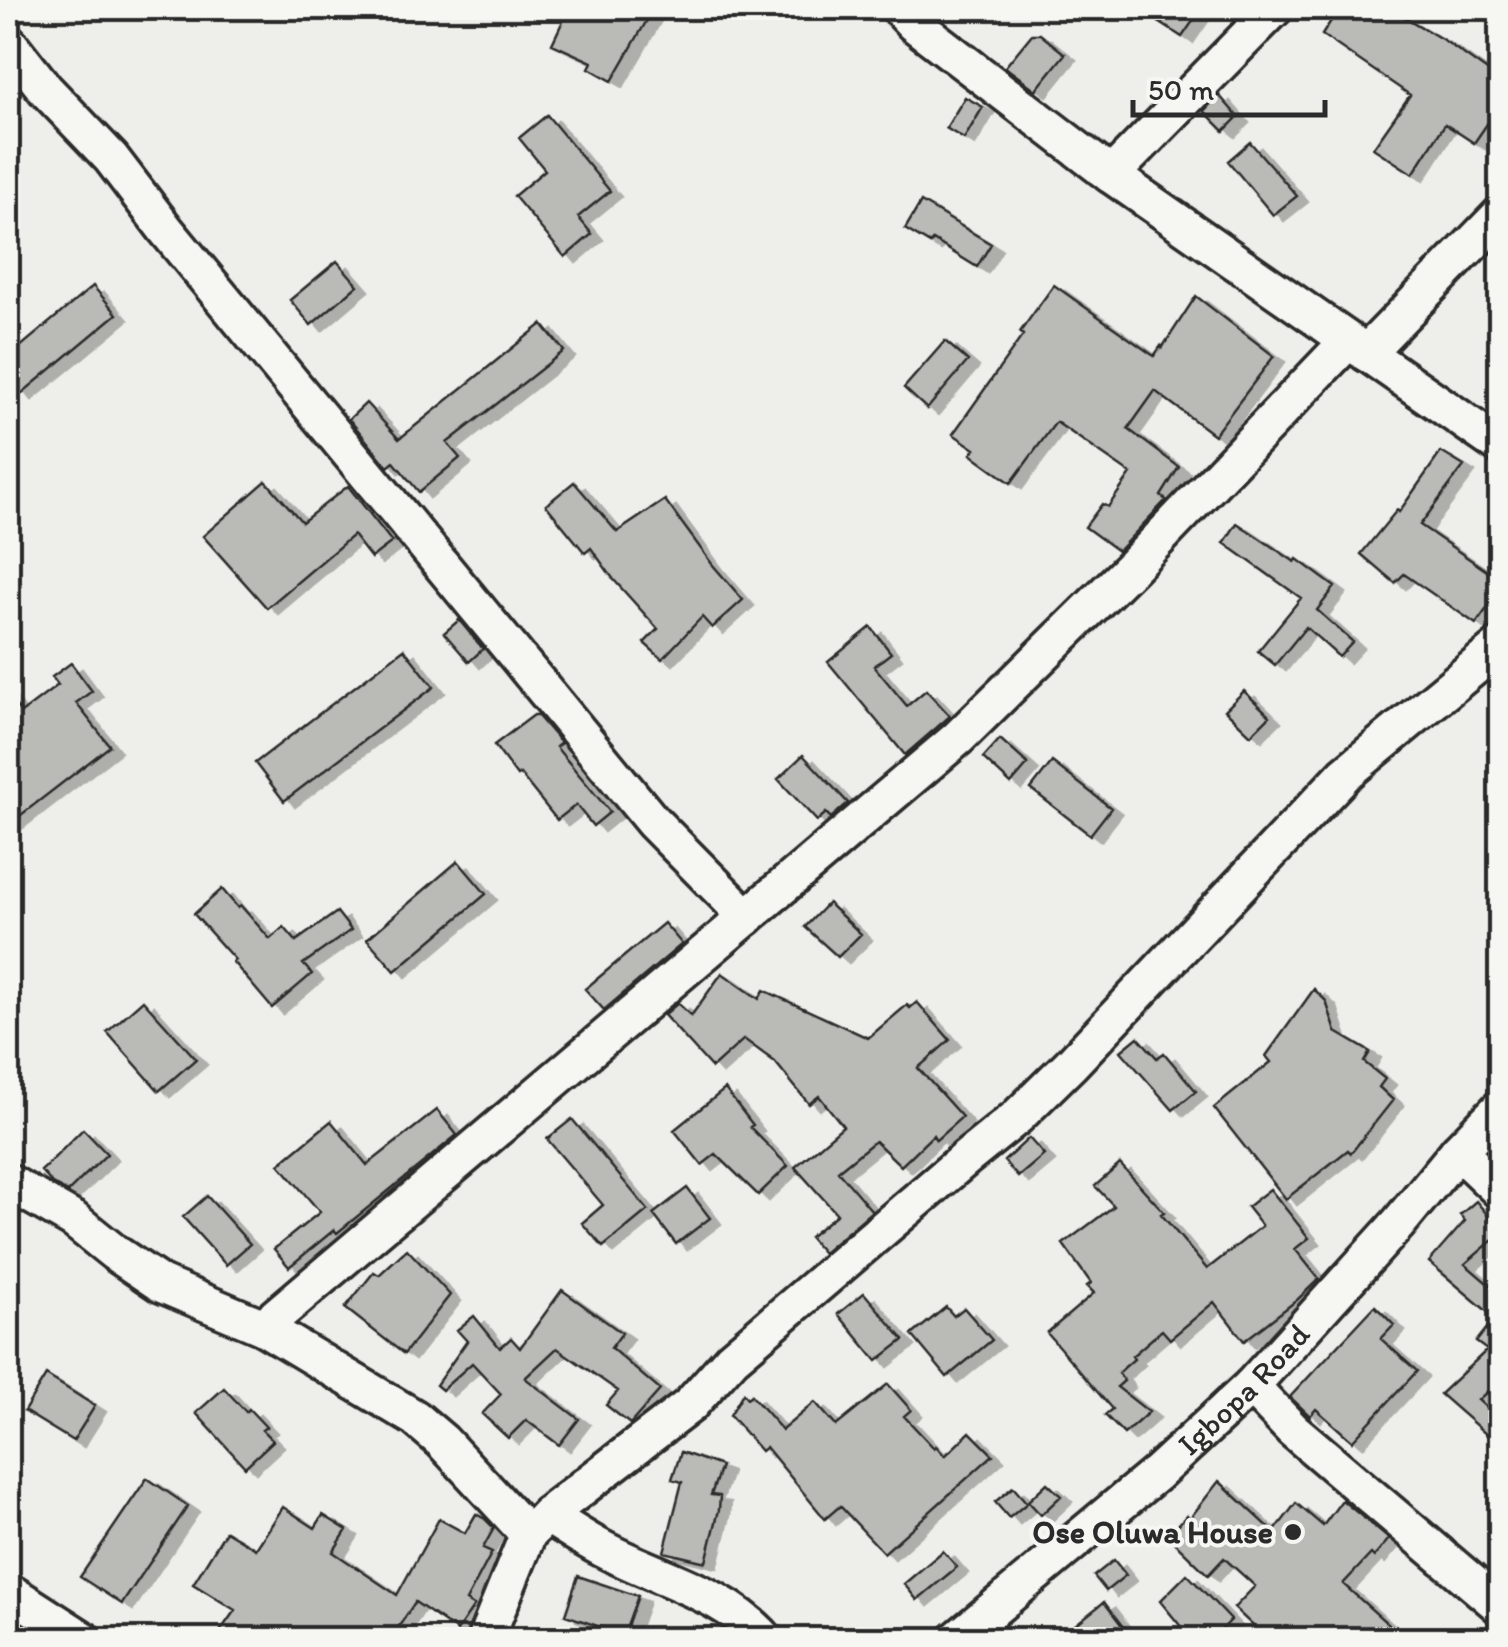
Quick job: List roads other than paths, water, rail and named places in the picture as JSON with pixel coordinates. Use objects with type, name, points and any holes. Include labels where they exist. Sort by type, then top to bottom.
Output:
[{"type":"street","points":[[899,8],[1111,175],[1500,446]]},
{"type":"street","points":[[1111,175],[1275,8]]},
{"type":"street","points":[[8,42],[45,89],[111,158],[652,822],[747,917]]},
{"type":"street","points":[[263,1326],[958,738],[1357,347],[1500,215]]},
{"type":"street","points":[[485,1640],[538,1524],[690,1404],[732,1358],[1017,1118],[1345,774],[1500,646]]},
{"type":"street","name":"Igbopa Road","points":[[956,1640],[1157,1472],[1251,1386],[1500,1108]]},
{"type":"street","points":[[1458,1151],[1500,1192]]},
{"type":"street","points":[[8,1182],[74,1220],[161,1284],[263,1326],[415,1418],[538,1524],[715,1599],[755,1627],[766,1640]]},
{"type":"street","points":[[1251,1386],[1292,1430],[1500,1606]]},
{"type":"street","points":[[8,1592],[84,1640]]},
{"type":"place","name":"Ose Oluwa House","points":[[1293,1532]]}]
